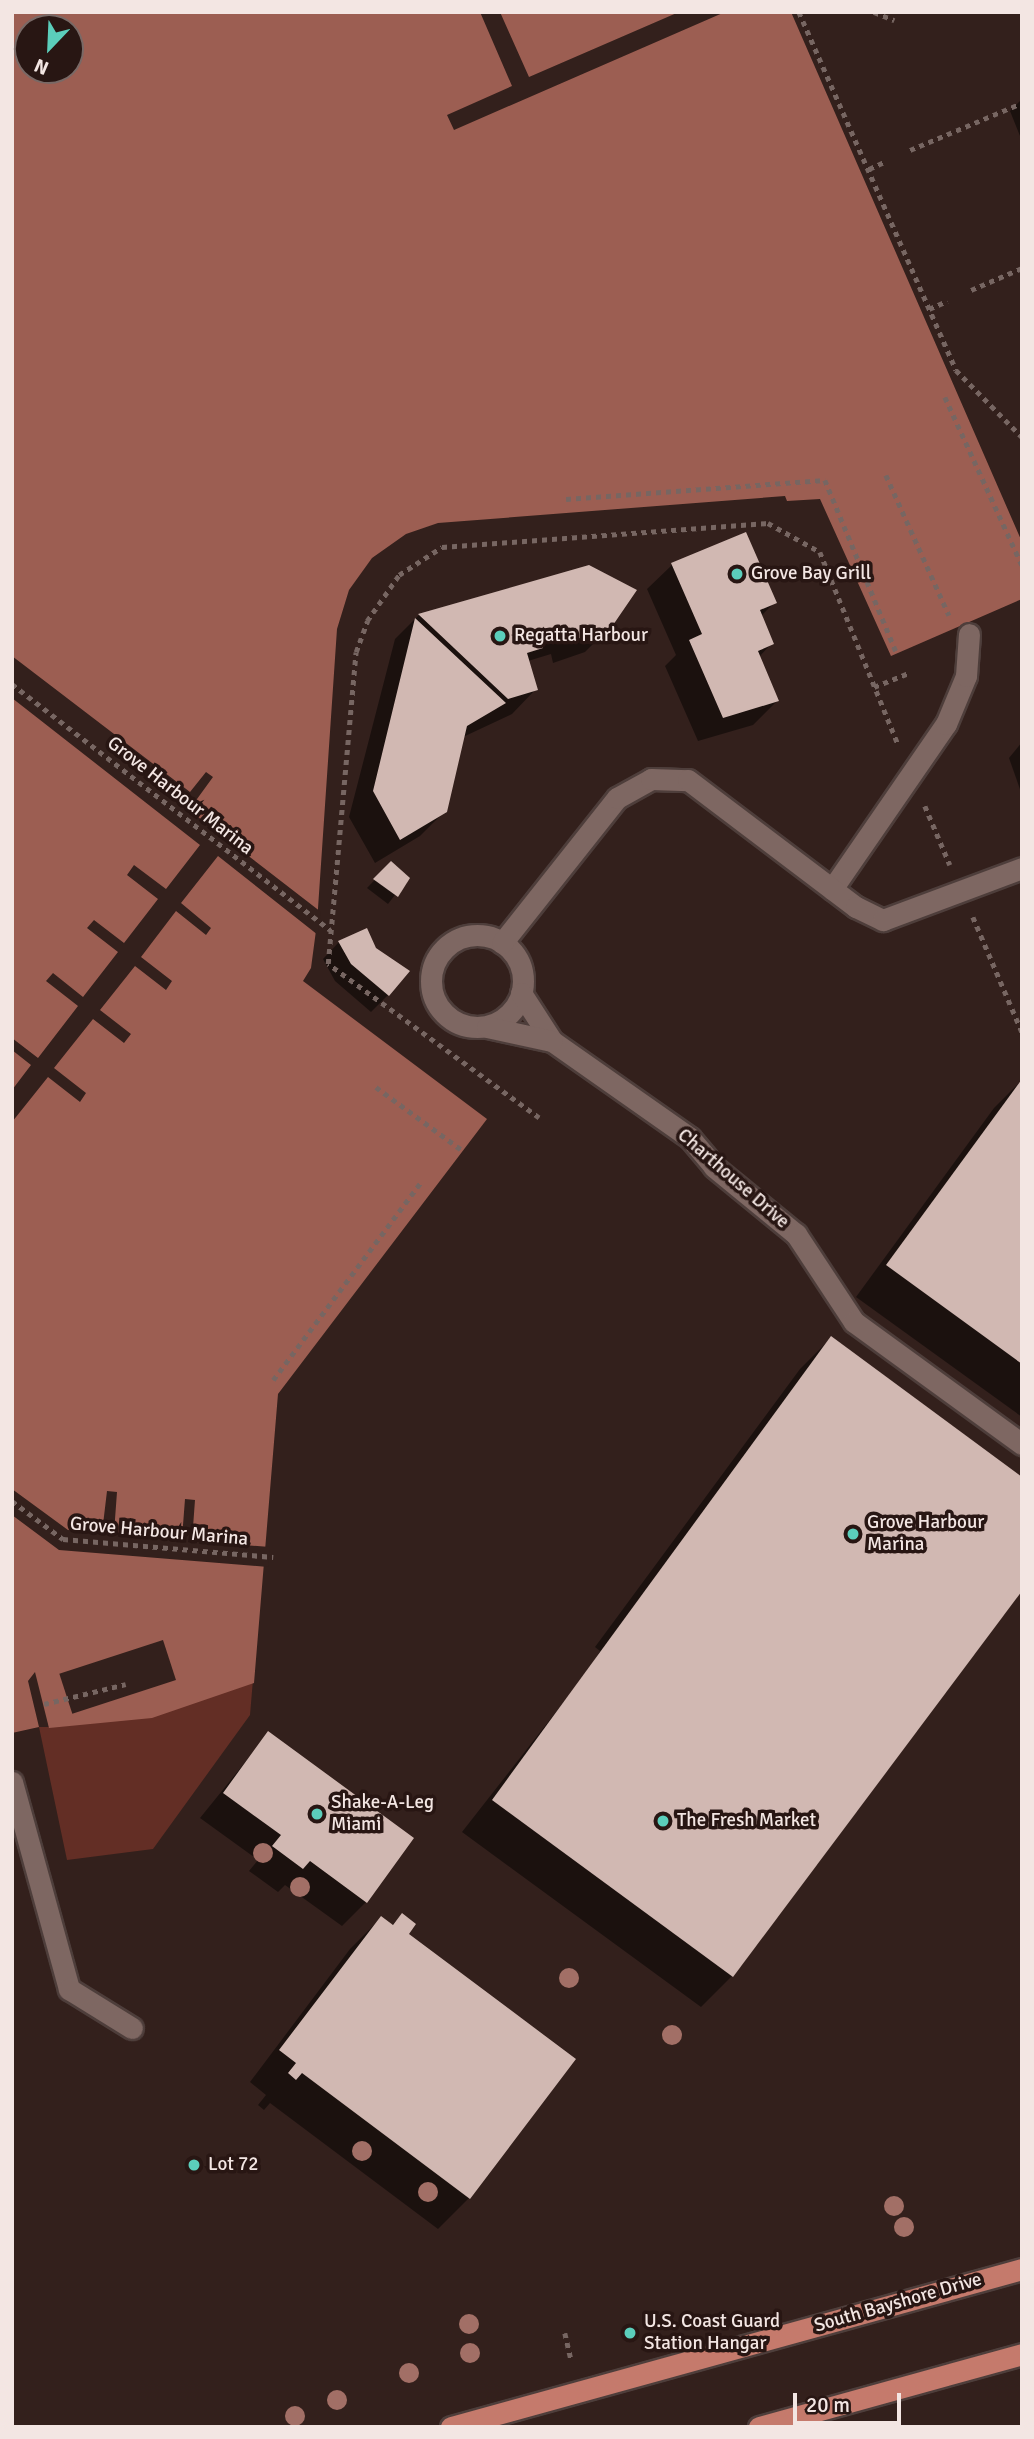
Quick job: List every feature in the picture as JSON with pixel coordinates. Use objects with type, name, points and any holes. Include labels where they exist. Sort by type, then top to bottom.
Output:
[{"type":"main road","name":"South Bayshore Drive","points":[[451,2427],[1022,2269]]},
{"type":"main road","points":[[759,2427],[820,2418],[1022,2354]]},
{"type":"lane","points":[[832,889],[946,724],[966,676],[962,632]]},
{"type":"lane","points":[[502,943],[617,798],[651,779],[688,780],[872,916],[896,920],[1022,868]]},
{"type":"lane","points":[[463,937],[502,943],[520,965],[521,993],[512,1013],[487,1027],[459,1024],[446,1015],[431,987],[432,971],[443,950],[463,937]]},
{"type":"lane","name":"Charthouse Drive","points":[[521,993],[552,1041],[690,1138],[714,1167],[796,1234],[854,1322],[1022,1444]]},
{"type":"lane","name":"Charthouse Drive","points":[[487,1027],[552,1041]]},
{"type":"lane","points":[[12,1782],[69,1989],[132,2028]]},
{"type":"path","points":[[799,12],[956,370],[1022,437]]},
{"type":"path","points":[[874,12],[894,20]]},
{"type":"path","points":[[910,150],[1022,103]]},
{"type":"path","points":[[869,169],[886,162]]},
{"type":"path","points":[[971,290],[1022,268]]},
{"type":"path","points":[[929,309],[947,301]]},
{"type":"path","points":[[945,397],[1022,565]]},
{"type":"path","points":[[886,475],[962,632]]},
{"type":"path","points":[[566,499],[825,480],[897,654]]},
{"type":"path","points":[[539,1118],[328,964],[356,652],[383,596],[430,550],[768,523],[820,552],[901,751]]},
{"type":"path","points":[[874,687],[908,673]]},
{"type":"path","name":"Grove Harbour Marina","points":[[12,684],[331,931]]},
{"type":"path","points":[[923,802],[952,869]]},
{"type":"path","points":[[970,912],[1022,1032]]},
{"type":"path","points":[[376,1087],[463,1151]]},
{"type":"path","points":[[274,1380],[421,1182]]},
{"type":"path","name":"Grove Harbour Marina","points":[[12,1501],[63,1539],[273,1557]]},
{"type":"path","points":[[44,1704],[126,1684]]},
{"type":"path","points":[[565,2333],[571,2358]]},
{"type":"shaded area","points":[[12,12],[791,12],[1022,542],[1022,599],[891,656],[820,499],[787,501],[785,496],[438,523],[406,534],[372,558],[349,590],[337,629],[317,923],[311,968],[303,981],[487,1119],[278,1394],[254,1683],[152,1718],[49,1728],[35,1672],[28,1681],[39,1727],[12,1733]]},
{"type":"shaded area","points":[[255,1656],[250,1715],[153,1849],[67,1860],[39,1727],[49,1727],[47,1718]]},
{"type":"pier","points":[[480,12],[500,12],[529,77],[679,12],[725,12],[454,130],[447,115],[512,86]]},
{"type":"pier","points":[[12,656],[190,792],[206,772],[213,777],[189,810],[321,912],[318,935],[218,856],[181,903],[211,928],[206,935],[176,911],[141,957],[172,981],[166,990],[135,966],[100,1010],[131,1034],[124,1043],[93,1019],[54,1068],[86,1093],[80,1102],[48,1077],[12,1122],[12,1090],[31,1065],[12,1050],[12,1038],[38,1058],[78,1006],[46,981],[53,973],[83,997],[118,952],[87,928],[94,920],[124,943],[158,899],[127,875],[134,865],[166,889],[200,845],[12,698]]},
{"type":"pier","points":[[12,1489],[68,1530],[102,1533],[107,1491],[117,1492],[114,1533],[182,1538],[185,1499],[195,1500],[192,1541],[270,1547],[268,1567],[59,1550],[12,1515]]},
{"type":"pier","points":[[163,1640],[176,1680],[72,1714],[59,1674]]},
{"type":"building","points":[[746,532],[777,603],[760,610],[774,644],[758,651],[779,701],[723,718],[689,640],[702,634],[671,563]]},
{"type":"building","name":"Regatta Harbour","points":[[589,565],[637,590],[611,628],[577,640],[575,631],[541,641],[543,648],[527,653],[538,690],[508,699],[418,614]]},
{"type":"building","points":[[415,618],[506,703],[467,726],[447,812],[400,840],[373,791]]},
{"type":"building","points":[[391,861],[410,878],[398,897],[373,879]]},
{"type":"building","points":[[367,928],[376,948],[410,971],[389,996],[351,964],[338,941]]},
{"type":"building","points":[[1022,1079],[1022,1364],[886,1265]]},
{"type":"building","points":[[831,1336],[1022,1477],[1022,1591],[733,1977],[492,1800]]},
{"type":"building","name":"Shake-A-Leg Miami","points":[[268,1731],[414,1838],[367,1903],[310,1861],[303,1869],[272,1846],[281,1835],[223,1793]]},
{"type":"building","points":[[402,1913],[416,1924],[409,1934],[576,2059],[470,2199],[302,2073],[296,2080],[288,2073],[296,2063],[279,2050],[381,1916],[393,1925]]},
{"type":"place","name":"Grove Bay Grill","points":[[737,574]]},
{"type":"place","name":"Regatta Harbour","points":[[500,636]]},
{"type":"place","name":"Grove Harbour Marina","points":[[853,1534]]},
{"type":"place","name":"Shake-A-Leg Miami","points":[[317,1814]]},
{"type":"place","name":"The Fresh Market","points":[[663,1821]]},
{"type":"place","name":"Lot 72","points":[[194,2165]]},
{"type":"place","name":"U.S. Coast Guard Station Hangar","points":[[630,2333]]}]
